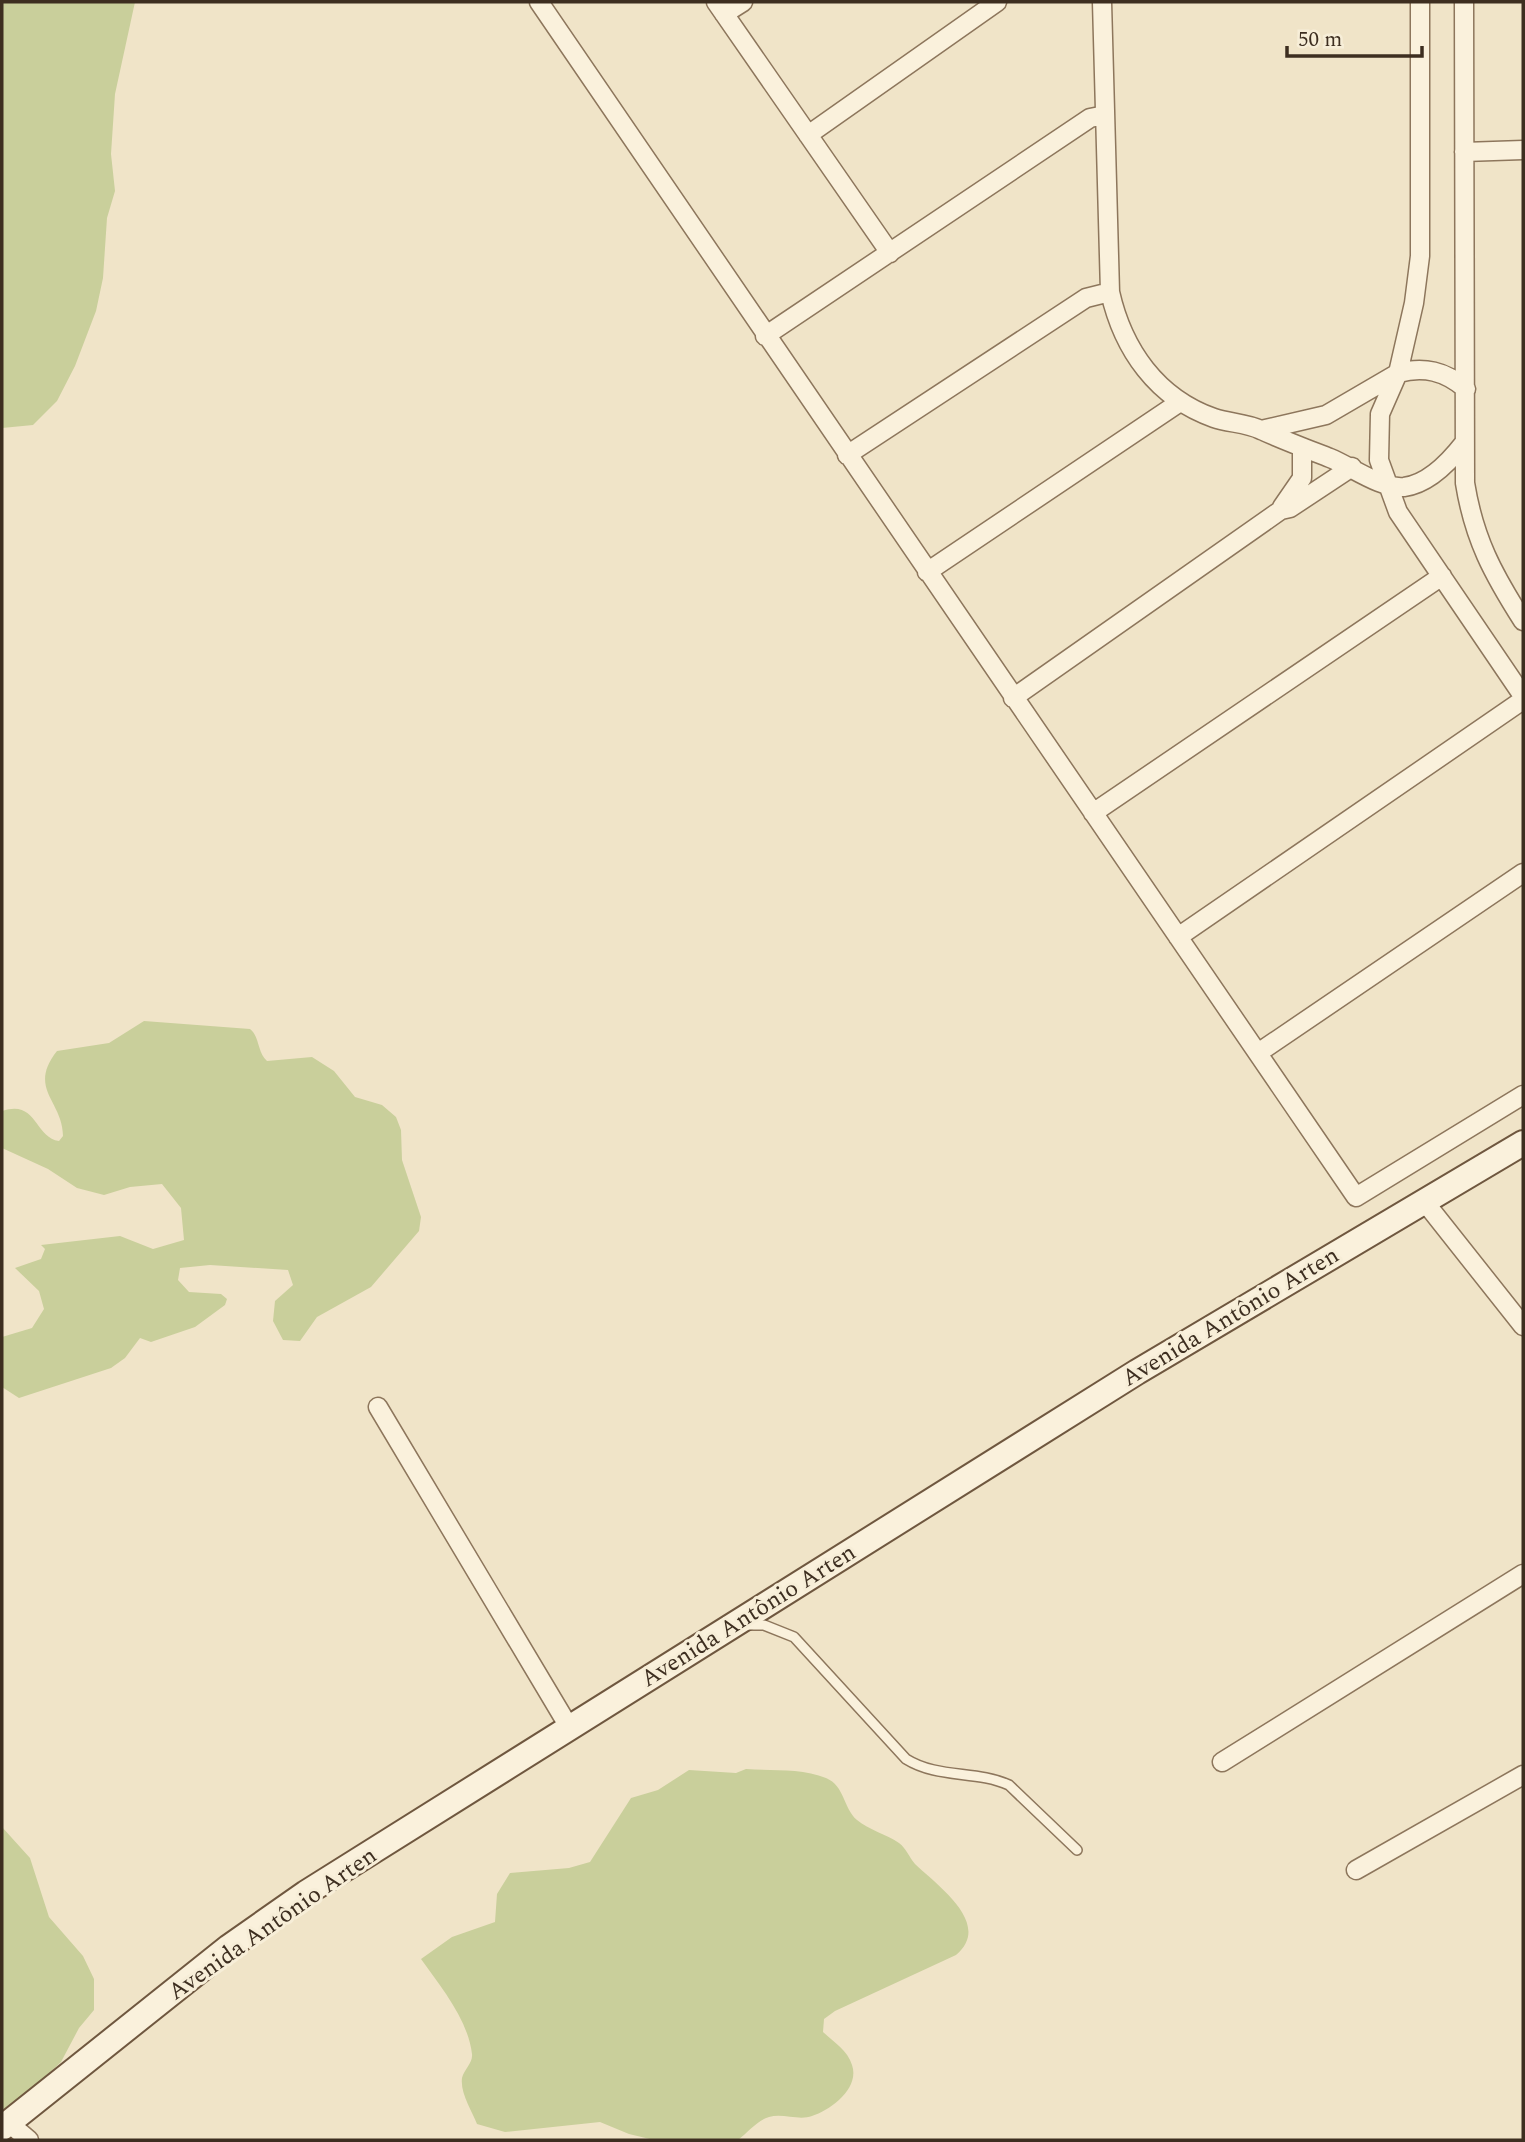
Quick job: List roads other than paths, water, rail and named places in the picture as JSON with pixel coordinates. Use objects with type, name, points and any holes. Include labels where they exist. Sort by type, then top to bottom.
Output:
[{"type":"street","points":[[539,2],[1356,1197],[1523,1095]]},
{"type":"street","points":[[743,2],[720,8],[890,253]]},
{"type":"street","points":[[808,135],[998,2]]},
{"type":"street","points":[[1102,2],[1110,292],[1120,329],[1151,377],[1180,401],[1214,418],[1261,430],[1352,467],[1388,485],[1404,487],[1426,478],[1453,457],[1464,443]]},
{"type":"street","points":[[1178,937],[1523,698],[1398,512],[1379,460],[1378,428],[1384,399],[1398,373],[1414,303],[1420,256],[1420,2]]},
{"type":"street","points":[[1464,2],[1465,483],[1477,538],[1491,572],[1523,621]]},
{"type":"street","points":[[765,336],[1090,118],[1105,115]]},
{"type":"street","points":[[1464,152],[1523,150]]},
{"type":"street","points":[[847,455],[1087,298],[1110,292]]},
{"type":"street","points":[[1261,430],[1308,421],[1333,412],[1398,373],[1435,371],[1466,389]]},
{"type":"street","points":[[927,572],[1180,401]]},
{"type":"street","points":[[1013,698],[1281,510],[1302,478],[1301,448]]},
{"type":"street","points":[[1281,510],[1290,508],[1352,467]]},
{"type":"street","points":[[1093,813],[1442,576]]},
{"type":"street","points":[[1258,1053],[1523,873]]},
{"type":"street","name":"Avenida Antônio Arten","points":[[5,2126],[229,1947],[306,1894],[1137,1372],[1523,1143]]},
{"type":"street","points":[[1424,1201],[1523,1326]]},
{"type":"street","points":[[378,1407],[569,1727]]},
{"type":"street","points":[[1222,1762],[1523,1574]]},
{"type":"street","points":[[1356,1870],[1523,1775]]},
{"type":"street","points":[[5,2126],[29,2140]]},
{"type":"lane","points":[[732,1624],[764,1625],[794,1637],[906,1759],[929,1771],[997,1780],[1009,1786],[1077,1850]]}]
